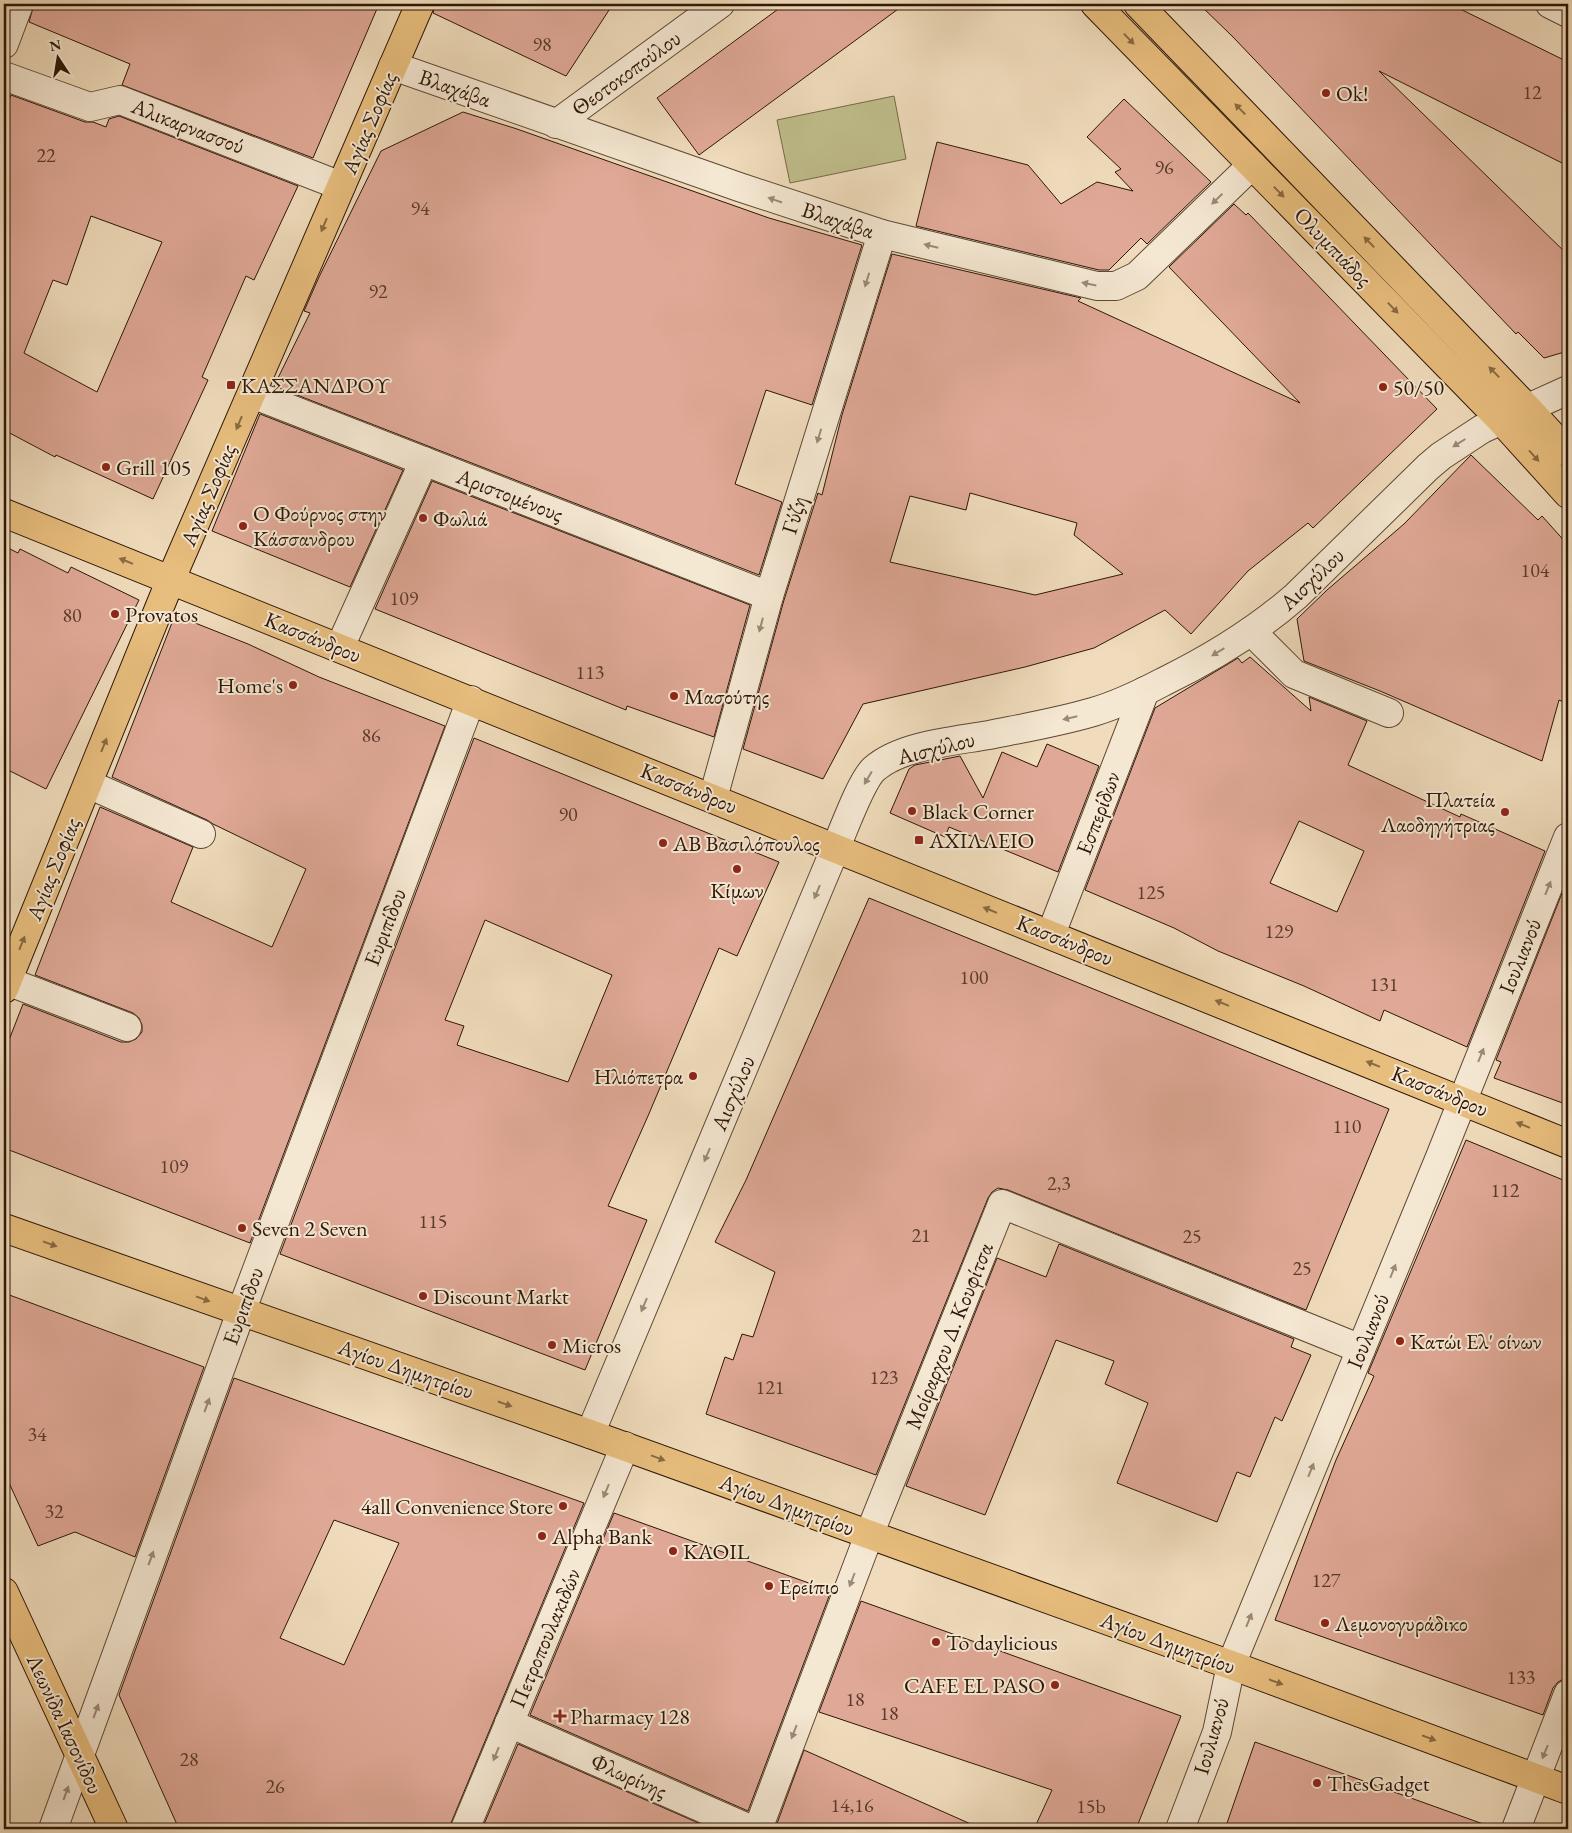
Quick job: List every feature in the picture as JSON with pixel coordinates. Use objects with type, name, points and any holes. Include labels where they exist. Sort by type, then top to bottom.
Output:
[{"type":"main road","name":"Αγίας Σοφίας","points":[[5,985],[172,579],[420,4]]},
{"type":"main road","name":"Ολυμπιάδος","points":[[1095,4],[1502,420],[1568,494]]},
{"type":"main road","name":"Ολυμπιάδος","points":[[1138,4],[1527,408],[1568,453]]},
{"type":"main road","name":"Κασσάνδρου","points":[[4,513],[172,579],[1568,1144]]},
{"type":"main road","name":"Αγίου Δημητρίου","points":[[4,1228],[625,1446],[1231,1665],[1568,1790]]},
{"type":"main road","name":"Λεωνίδα Ιασονίδου","points":[[4,1592],[114,1829]]},
{"type":"street","points":[[4,44],[19,4]]},
{"type":"street","name":"Θεοτοκοπούλου","points":[[556,124],[720,4]]},
{"type":"street","points":[[1550,4],[1568,13]]},
{"type":"street","name":"Βλαχάβα","points":[[393,66],[790,205],[882,234],[1097,286],[1116,286],[1137,276],[1252,165]]},
{"type":"street","name":"Αλικαρνασσού","points":[[4,76],[90,107],[120,100],[341,186]]},
{"type":"street","name":"Γύζη","points":[[713,798],[769,596],[882,234]]},
{"type":"street","name":"Αισχύλου","points":[[590,1434],[836,847],[866,780],[873,770],[883,763],[916,748],[1096,711],[1146,691],[1196,665],[1275,615],[1428,466],[1454,446],[1502,420],[1568,390]]},
{"type":"street","name":"Αριστομένους","points":[[252,394],[769,596]]},
{"type":"street","points":[[340,647],[424,461]]},
{"type":"street","points":[[1251,631],[1294,674],[1389,712]]},
{"type":"street","name":"Εσπερίδων","points":[[1051,934],[1146,691]]},
{"type":"street","name":"Ευριπίδου","points":[[53,1829],[241,1312],[470,700]]},
{"type":"street","points":[[88,784],[201,834]]},
{"type":"street","name":"Ιουλιανού","points":[[1180,1829],[1217,1732],[1231,1665],[1568,837]]},
{"type":"street","points":[[5,985],[128,1027]]},
{"type":"street","name":"Μοίραρχου Δ. Κουφίτσα","points":[[758,1829],[869,1535],[1002,1204],[1361,1349]]},
{"type":"street","name":"Πετροπουλακιδών","points":[[465,1829],[625,1446]]},
{"type":"street","points":[[1516,1829],[1568,1694]]},
{"type":"street","name":"Φλωρίνης","points":[[508,1723],[750,1829]]},
{"type":"shaded area","points":[[894,96],[906,159],[790,183],[777,120]]},
{"type":"building","points":[[34,4],[379,4],[313,158],[122,85],[130,64],[29,22]]},
{"type":"building","points":[[435,4],[613,4],[566,76],[433,13]]},
{"type":"building","points":[[785,4],[905,4],[699,155],[657,98]]},
{"type":"building","points":[[1199,4],[1450,4],[1568,62],[1568,166],[1379,71],[1568,255],[1568,351],[1544,358],[1518,332],[1516,334],[1233,37]]},
{"type":"building","points":[[11,95],[85,122],[93,122],[106,127],[109,119],[119,116],[298,186],[254,280],[246,276],[202,377],[208,380],[153,499],[56,455],[55,457],[4,430],[4,112]],"holes":[[[91,216],[162,242],[97,392],[24,353],[53,280],[67,285]]]},
{"type":"building","points":[[1124,99],[1211,182],[1147,244],[1141,238],[1109,270],[1099,270],[916,226],[937,142],[1028,165],[1061,204],[1097,182],[1133,191],[1115,172],[1121,169],[1087,137]]},
{"type":"building","points":[[463,112],[517,129],[769,218],[862,245],[812,405],[766,390],[735,484],[782,502],[759,575],[274,386],[310,313],[304,311],[319,277],[381,151]]},
{"type":"building","points":[[1234,204],[1246,215],[1248,213],[1437,409],[1313,528],[1308,523],[1248,571],[1191,634],[1165,610],[1094,648],[1025,667],[863,704],[823,779],[743,749],[784,600],[818,493],[822,495],[842,415],[892,254],[1081,298],[1078,301],[1300,403],[1169,267]],"holes":[[[970,493],[1077,523],[1074,535],[1123,574],[1035,595],[890,562],[910,496],[966,510]]]},
{"type":"building","points":[[260,414],[403,470],[350,587],[212,531]]},
{"type":"building","points":[[1471,455],[1538,520],[1542,516],[1568,545],[1568,704],[1559,700],[1542,761],[1380,691],[1304,661],[1297,619],[1327,590],[1404,524]]},
{"type":"building","points":[[432,481],[750,605],[714,737],[627,706],[626,710],[375,609]]},
{"type":"building","points":[[4,546],[18,553],[20,549],[68,573],[71,567],[139,600],[46,789],[4,768]]},
{"type":"building","points":[[175,615],[248,644],[319,677],[445,726],[250,1243],[4,1148],[4,1053],[23,1004],[121,1042],[129,1042],[136,1039],[142,1032],[139,1018],[133,1013],[35,975],[100,807],[193,847],[171,902],[272,947],[306,869],[207,820],[112,777]]},
{"type":"building","points":[[1250,657],[1311,711],[1309,697],[1367,721],[1348,765],[1460,817],[1461,814],[1545,851],[1467,1047],[1384,1010],[1380,1021],[1304,986],[1218,951],[1174,928],[1085,890],[1155,708],[1238,658],[1242,663]],"holes":[[[1299,821],[1364,851],[1337,912],[1270,883]]]},
{"type":"building","points":[[474,738],[779,862],[737,956],[719,948],[608,1206],[647,1220],[585,1370],[280,1254]],"holes":[[[485,920],[612,975],[568,1082],[457,1045],[464,1026],[445,1020]]]},
{"type":"building","points":[[1047,744],[1099,766],[1058,872],[949,827],[945,837],[890,813],[909,769],[915,765],[960,756],[983,798],[1002,752],[1037,767]]},
{"type":"building","points":[[1568,878],[1568,1105],[1494,1078],[1501,1062],[1496,1060]]},
{"type":"building","points":[[869,898],[1389,1109],[1306,1310],[1008,1190],[998,1188],[988,1198],[876,1475],[706,1414],[725,1357],[733,1360],[742,1334],[753,1337],[775,1272],[715,1242],[746,1180]]},
{"type":"building","points":[[1466,1140],[1568,1182],[1568,1664],[1562,1680],[1553,1688],[1543,1715],[1275,1620],[1336,1460],[1374,1376],[1368,1373]]},
{"type":"building","points":[[1059,1244],[1294,1339],[1291,1347],[1311,1355],[1282,1421],[1275,1417],[1250,1477],[1237,1472],[1217,1522],[1117,1483],[1148,1403],[1105,1384],[1114,1361],[1056,1340],[985,1515],[906,1486],[997,1258],[1046,1277]]},
{"type":"building","points":[[4,1293],[204,1367],[135,1557],[75,1532],[38,1546],[4,1472]]},
{"type":"building","points":[[234,1378],[584,1503],[450,1829],[179,1829],[119,1695]],"holes":[[[334,1520],[399,1543],[344,1665],[280,1638]]]},
{"type":"building","points":[[614,1513],[831,1591],[748,1811],[530,1715]]},
{"type":"building","points":[[861,1601],[1181,1716],[1136,1829],[1034,1829],[1052,1790],[819,1712]]},
{"type":"building","points":[[1255,1742],[1486,1825],[1485,1829],[1225,1829]]},
{"type":"building","points":[[518,1744],[712,1829],[482,1829]]},
{"type":"building","points":[[804,1750],[982,1829],[775,1829]]},
{"type":"place","name":"Ok!","points":[[1326,93]]},
{"type":"place","name":"ΚΑΣΣΑΝΔΡΟΥ","points":[[231,385]]},
{"type":"place","name":"50/50","points":[[1383,387]]},
{"type":"place","name":"Grill 105","points":[[106,467]]},
{"type":"place","name":"Φωλιά","points":[[423,518]]},
{"type":"place","name":"Ο Φούρνος στην Κάσσανδρου","points":[[243,526]]},
{"type":"place","name":"Provatos","points":[[115,614]]},
{"type":"place","name":"Home's","points":[[293,685]]},
{"type":"place","name":"Μασούτης","points":[[674,696]]},
{"type":"place","name":"Black Corner","points":[[912,811]]},
{"type":"place","name":"Πλατεία Λαοδηγήτριας","points":[[1505,812]]},
{"type":"place","name":"ΑΧΙΛΛΕΙΟ","points":[[919,840]]},
{"type":"place","name":"ΑΒ Βασιλόπουλος","points":[[663,843]]},
{"type":"place","name":"Κίμων","points":[[737,869]]},
{"type":"place","name":"Ηλιόπετρα","points":[[693,1076]]},
{"type":"place","name":"Seven 2 Seven","points":[[242,1228]]},
{"type":"place","name":"Discount Markt","points":[[423,1296]]},
{"type":"place","name":"Κατώι Ελ' οίνων","points":[[1400,1341]]},
{"type":"place","name":"Micros","points":[[552,1345]]},
{"type":"place","name":"4all Convenience Store","points":[[563,1506]]},
{"type":"place","name":"Alpha Bank","points":[[542,1536]]},
{"type":"place","name":"KAOIL","points":[[673,1551]]},
{"type":"place","name":"Ερείπιο","points":[[769,1586]]},
{"type":"place","name":"Λεμονογυράδικο","points":[[1325,1623]]},
{"type":"place","name":"To daylicious","points":[[936,1642]]},
{"type":"place","name":"CAFE EL PASO","points":[[1055,1685]]},
{"type":"place","name":"Pharmacy 128","points":[[560,1716]]},
{"type":"place","name":"ThesGadget","points":[[1317,1783]]}]
